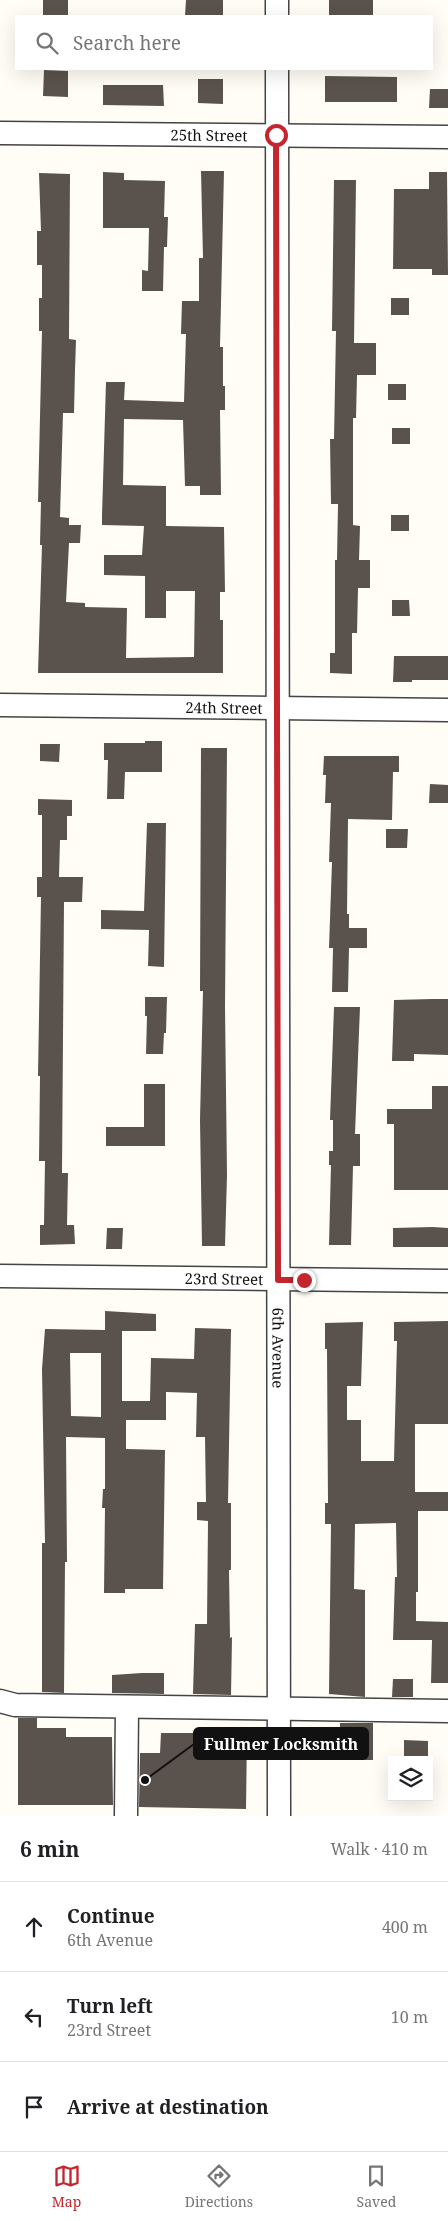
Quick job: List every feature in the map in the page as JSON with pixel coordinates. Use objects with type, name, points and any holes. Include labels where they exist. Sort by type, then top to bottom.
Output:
[{"type":"street","points":[[277,0],[277,15]]},
{"type":"street","name":"6th Avenue","points":[[277,70],[279,1816]]},
{"type":"street","name":"25th Street","points":[[0,133],[448,137]]},
{"type":"street","name":"24th Street","points":[[0,705],[448,710]]},
{"type":"street","name":"23rd Street","points":[[0,1276],[448,1281]]},
{"type":"street","points":[[0,1701],[15,1705],[448,1711]]},
{"type":"street","points":[[126,1816],[127,1707]]},
{"type":"building","points":[[43,0],[68,0],[68,15],[43,15]]},
{"type":"building","points":[[186,0],[223,0],[223,15],[185,15]]},
{"type":"building","points":[[329,0],[373,0],[373,15],[329,15]]},
{"type":"building","points":[[44,70],[68,71],[68,97],[43,96]]},
{"type":"building","points":[[325,76],[397,77],[397,102],[325,102]]},
{"type":"building","points":[[198,79],[223,79],[223,104],[198,103]]},
{"type":"building","points":[[103,85],[163,85],[164,106],[103,105]]},
{"type":"building","points":[[430,89],[448,89],[448,108],[429,108]]},
{"type":"building","points":[[201,171],[224,171],[220,347],[223,347],[225,410],[220,410],[221,495],[200,495],[200,486],[185,486],[183,420],[124,419],[123,485],[166,486],[166,526],[224,527],[225,592],[220,592],[220,620],[223,620],[223,673],[38,673],[42,545],[40,545],[41,502],[38,502],[42,331],[39,331],[39,298],[42,298],[42,265],[37,265],[37,231],[41,231],[39,173],[70,174],[69,339],[76,340],[74,413],[63,413],[60,517],[69,518],[69,525],[81,525],[80,543],[69,543],[66,602],[85,603],[85,607],[127,608],[126,658],[194,657],[195,591],[166,591],[166,618],[145,618],[145,576],[104,575],[104,555],[142,555],[144,526],[102,525],[102,516],[106,382],[125,382],[124,400],[184,402],[186,334],[181,334],[182,301],[199,301],[199,258],[203,258]]},
{"type":"building","points":[[103,172],[124,173],[124,180],[165,181],[164,217],[168,217],[167,247],[164,247],[163,291],[142,291],[142,270],[148,271],[149,228],[103,228]]},
{"type":"building","points":[[429,172],[447,172],[448,275],[432,275],[432,269],[393,269],[394,189],[429,189]]},
{"type":"building","points":[[334,180],[356,180],[354,343],[376,343],[376,375],[357,375],[356,418],[353,418],[353,525],[360,526],[359,560],[370,560],[370,588],[358,588],[357,633],[352,633],[352,674],[330,673],[330,653],[335,653],[335,560],[337,560],[338,504],[331,504],[330,439],[334,439],[336,331],[332,331]]},
{"type":"building","points":[[391,298],[409,298],[409,315],[391,315]]},
{"type":"building","points":[[388,384],[406,384],[406,400],[388,400]]},
{"type":"building","points":[[392,428],[410,428],[410,444],[392,444]]},
{"type":"building","points":[[391,515],[409,515],[409,531],[391,531]]},
{"type":"building","points":[[392,600],[409,600],[410,616],[392,616]]},
{"type":"building","points":[[394,656],[448,656],[448,680],[393,682]]},
{"type":"building","points":[[145,741],[162,741],[162,772],[125,772],[124,799],[107,799],[108,760],[104,760],[104,743],[145,743]]},
{"type":"building","points":[[40,744],[60,744],[59,762],[40,761]]},
{"type":"building","points":[[201,748],[227,748],[225,1007],[227,1175],[225,1246],[202,1246],[200,1120],[203,991],[200,991]]},
{"type":"building","points":[[324,756],[399,756],[399,772],[393,772],[392,820],[348,819],[347,914],[349,914],[349,928],[367,928],[367,948],[349,948],[348,992],[332,992],[333,948],[329,948],[332,862],[329,862],[331,803],[325,803],[326,775],[323,775]]},
{"type":"building","points":[[430,784],[448,785],[448,803],[429,803]]},
{"type":"building","points":[[38,799],[72,800],[72,816],[67,816],[67,840],[60,840],[59,877],[83,877],[82,902],[64,902],[62,1173],[68,1173],[67,1225],[74,1225],[75,1244],[40,1245],[40,1225],[44,1225],[45,1161],[39,1161],[40,1076],[38,1076],[41,897],[37,897],[37,877],[42,877],[42,815],[38,815]]},
{"type":"building","points":[[147,823],[166,823],[164,967],[148,966],[149,930],[101,929],[101,910],[144,911]]},
{"type":"building","points":[[386,829],[408,829],[407,848],[386,848]]},
{"type":"building","points":[[145,997],[167,997],[166,1033],[164,1033],[163,1054],[146,1054],[147,1016],[145,1016]]},
{"type":"building","points":[[448,999],[448,1055],[414,1054],[414,1061],[392,1061],[394,1000]]},
{"type":"building","points":[[334,1007],[360,1007],[355,1134],[360,1134],[360,1166],[353,1166],[351,1245],[329,1245],[331,1165],[329,1165],[329,1151],[333,1151],[333,1120],[330,1120]]},
{"type":"building","points":[[144,1084],[165,1084],[165,1146],[106,1146],[106,1127],[144,1127]]},
{"type":"building","points":[[432,1086],[448,1086],[448,1190],[394,1190],[394,1124],[387,1124],[387,1109],[432,1109]]},
{"type":"building","points":[[107,1228],[123,1228],[122,1249],[106,1249]]},
{"type":"building","points":[[393,1228],[448,1228],[448,1247],[393,1247]]},
{"type":"building","points":[[105,1311],[156,1314],[156,1331],[122,1331],[122,1401],[150,1401],[151,1358],[194,1359],[195,1328],[231,1329],[228,1503],[231,1503],[231,1570],[229,1570],[230,1638],[232,1637],[231,1695],[193,1694],[195,1624],[207,1624],[208,1521],[197,1520],[197,1502],[206,1502],[205,1437],[196,1437],[197,1393],[166,1392],[166,1420],[126,1420],[126,1449],[165,1450],[163,1589],[125,1589],[125,1593],[104,1593],[105,1508],[102,1508],[103,1489],[105,1489],[105,1438],[66,1437],[67,1562],[65,1562],[64,1693],[42,1692],[42,1543],[45,1543],[42,1369],[45,1329],[105,1330]],"holes":[[[70,1353],[101,1353],[101,1417],[71,1416]]]},
{"type":"building","points":[[448,1321],[448,1424],[415,1424],[415,1492],[448,1492],[448,1511],[418,1511],[416,1621],[448,1622],[448,1683],[431,1683],[432,1640],[393,1640],[395,1577],[397,1577],[396,1523],[355,1524],[354,1589],[365,1590],[365,1697],[329,1694],[331,1524],[325,1524],[325,1503],[328,1503],[327,1349],[325,1349],[325,1323],[363,1322],[361,1386],[347,1386],[347,1420],[361,1420],[361,1461],[394,1461],[397,1341],[394,1341],[394,1322]]},
{"type":"building","points":[[164,1673],[164,1694],[112,1693],[112,1675]]},
{"type":"building","points":[[393,1679],[413,1679],[413,1697],[392,1697]]},
{"type":"building","points":[[18,1718],[37,1718],[37,1728],[66,1728],[66,1737],[112,1737],[113,1805],[18,1805]]},
{"type":"building","points":[[340,1723],[373,1723],[373,1760],[340,1760]]},
{"type":"building","points":[[161,1733],[247,1733],[246,1809],[139,1807],[140,1753],[160,1753]]},
{"type":"building","points":[[404,1740],[428,1741],[428,1756],[404,1756]]},
{"type":"place","name":"Fullmer Locksmith","points":[[145,1780]]},
{"type":"route","points":[[276,135],[278,1280],[304,1280]]}]
